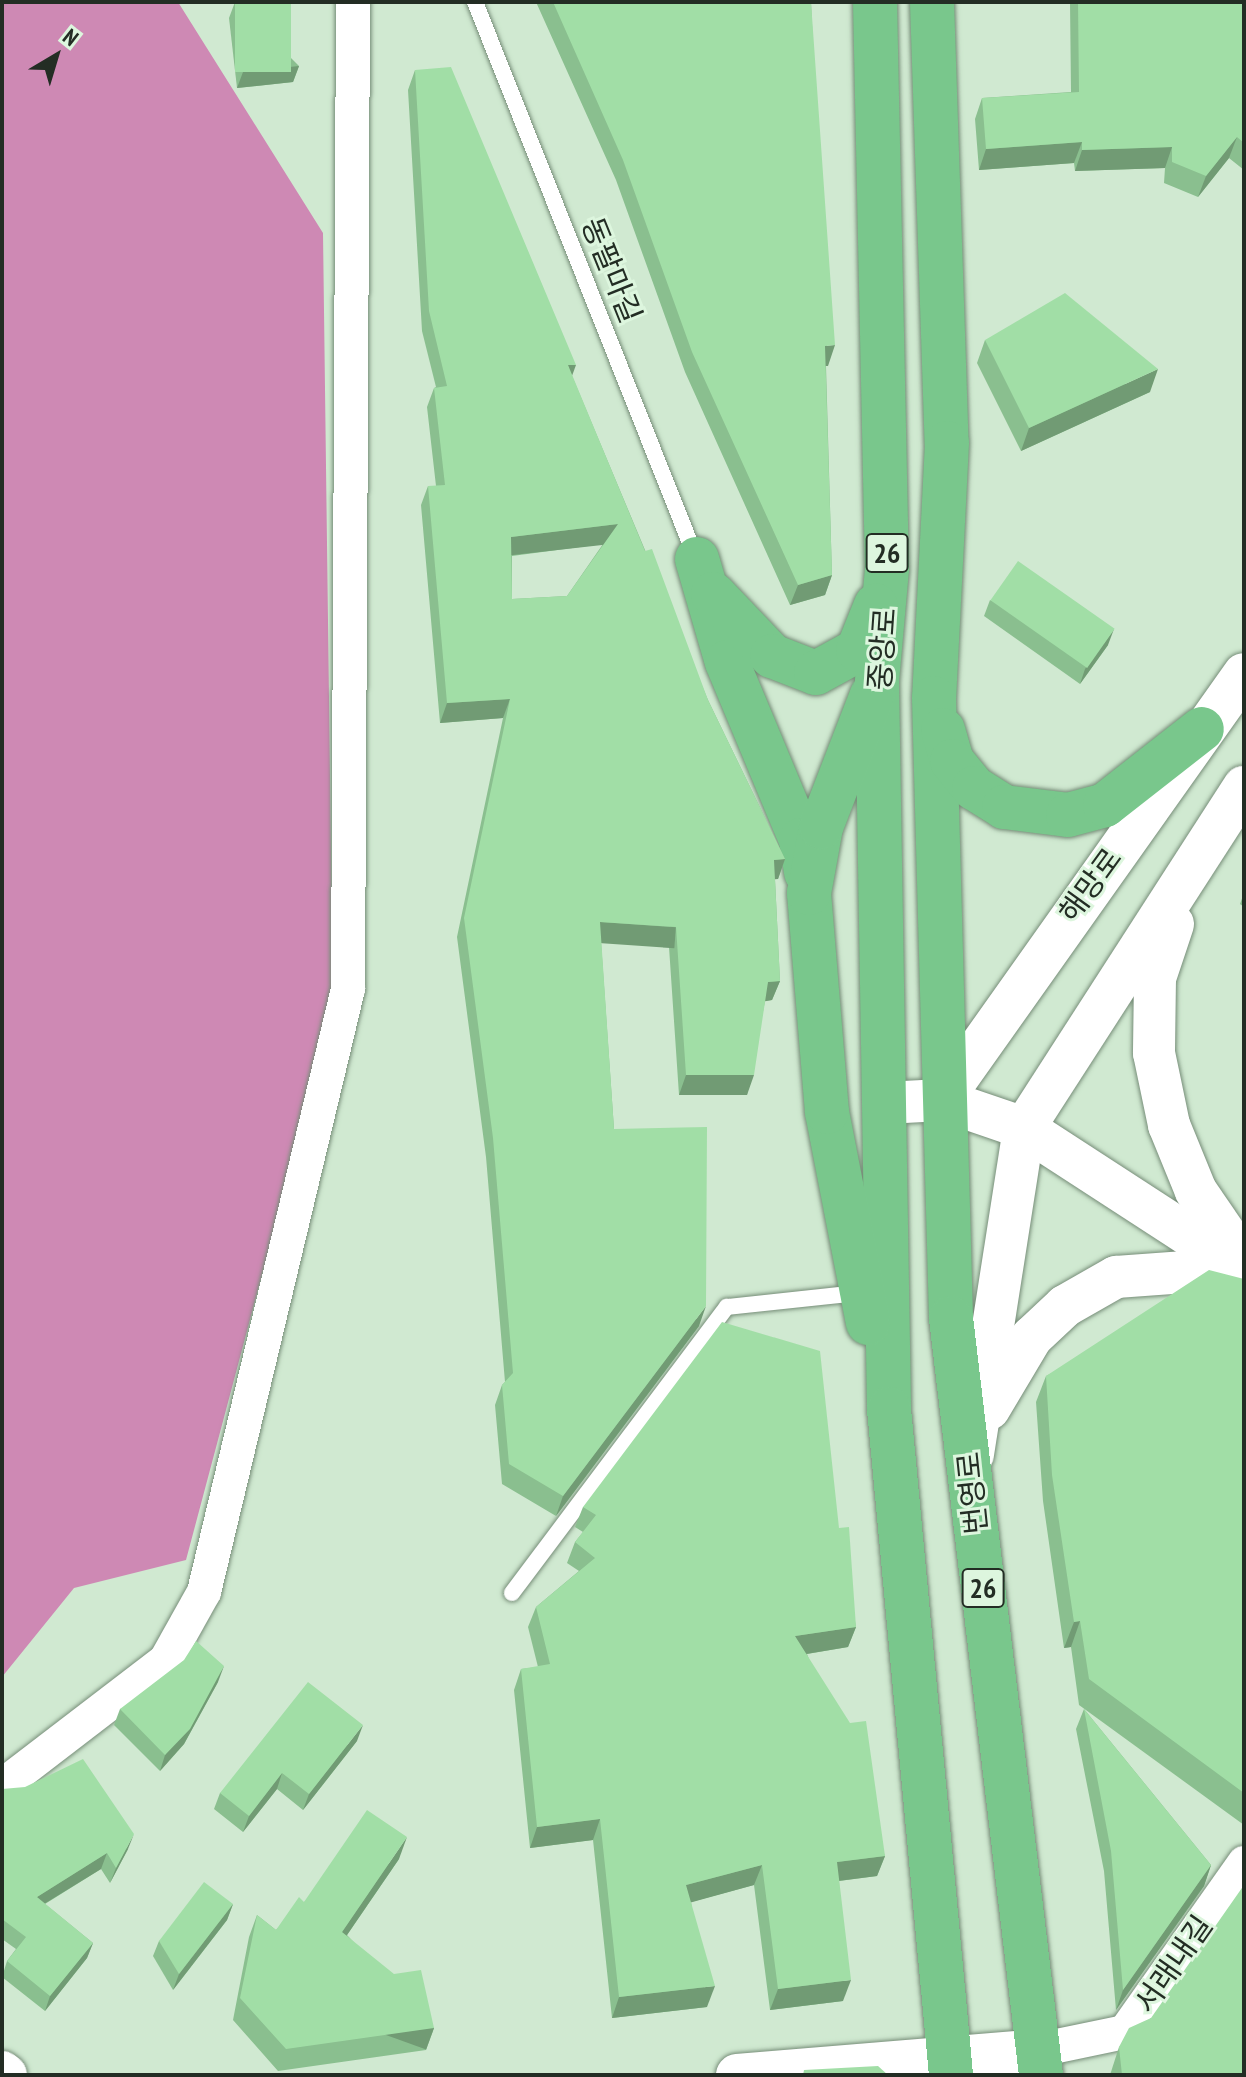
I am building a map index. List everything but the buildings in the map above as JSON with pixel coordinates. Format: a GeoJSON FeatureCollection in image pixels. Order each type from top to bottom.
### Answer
{"type":"FeatureCollection","features":[{"type":"Feature","properties":{"kind":"main road","name":"중앙로"},"geometry":{"type":"LineString","coordinates":[[876,2],[887,569],[877,682],[885,1103]]}},
{"type":"Feature","properties":{"kind":"main road","name":"중앙로"},"geometry":{"type":"LineString","coordinates":[[932,2],[947,443],[934,698],[942,1100]]}},
{"type":"Feature","properties":{"kind":"main road"},"geometry":{"type":"LineString","coordinates":[[697,559],[713,595],[750,637],[792,668],[816,673],[858,650],[887,569]]}},
{"type":"Feature","properties":{"kind":"main road"},"geometry":{"type":"LineString","coordinates":[[697,559],[727,662],[801,840],[809,893],[827,1112],[860,1293],[889,1409]]}},
{"type":"Feature","properties":{"kind":"main road"},"geometry":{"type":"LineString","coordinates":[[809,893],[821,827],[877,682]]}},
{"type":"Feature","properties":{"kind":"main road"},"geometry":{"type":"LineString","coordinates":[[934,698],[952,761],[974,788],[1033,815],[1105,805],[1202,729]]}},
{"type":"Feature","properties":{"kind":"main road","name":"번영로"},"geometry":{"type":"LineString","coordinates":[[942,1100],[951,1318],[1040,2063]]}},
{"type":"Feature","properties":{"kind":"main road","name":"26"},"geometry":{"type":"LineString","coordinates":[[885,1103],[889,1409],[950,2068]]}},
{"type":"Feature","properties":{"kind":"street"},"geometry":{"type":"LineString","coordinates":[[2,1786],[166,1660],[204,1592],[348,989],[353,2]]}},
{"type":"Feature","properties":{"kind":"street","name":"해망로"},"geometry":{"type":"LineString","coordinates":[[942,1100],[1202,729],[1244,674]]}},
{"type":"Feature","properties":{"kind":"street"},"geometry":{"type":"LineString","coordinates":[[970,1471],[980,1424],[1024,1128],[1244,787]]}},
{"type":"Feature","properties":{"kind":"street"},"geometry":{"type":"LineString","coordinates":[[1190,869],[1155,978],[1154,1053],[1169,1125],[1196,1191],[1244,1261]]}},
{"type":"Feature","properties":{"kind":"street"},"geometry":{"type":"LineString","coordinates":[[885,1103],[942,1100],[1024,1128],[1244,1271]]}},
{"type":"Feature","properties":{"kind":"street"},"geometry":{"type":"LineString","coordinates":[[980,1424],[1032,1337],[1065,1306],[1116,1277],[1199,1271],[1244,1282]]}},
{"type":"Feature","properties":{"kind":"street","name":"서래내길"},"geometry":{"type":"LineString","coordinates":[[1040,2063],[1125,2032],[1244,1863]]}},
{"type":"Feature","properties":{"kind":"street"},"geometry":{"type":"LineString","coordinates":[[751,2074],[1040,2063]]}},
{"type":"Feature","properties":{"kind":"lane","name":"동팔마길"},"geometry":{"type":"LineString","coordinates":[[475,2],[697,559]]}},
{"type":"Feature","properties":{"kind":"lane"},"geometry":{"type":"LineString","coordinates":[[512,1593],[727,1307],[860,1293]]}},
{"type":"Feature","properties":{"kind":"shaded area"},"geometry":{"type":"Polygon","coordinates":[[[2,2],[178,2],[323,233],[333,1008],[186,1560],[74,1588],[2,1677],[2,2]]]}}]}
